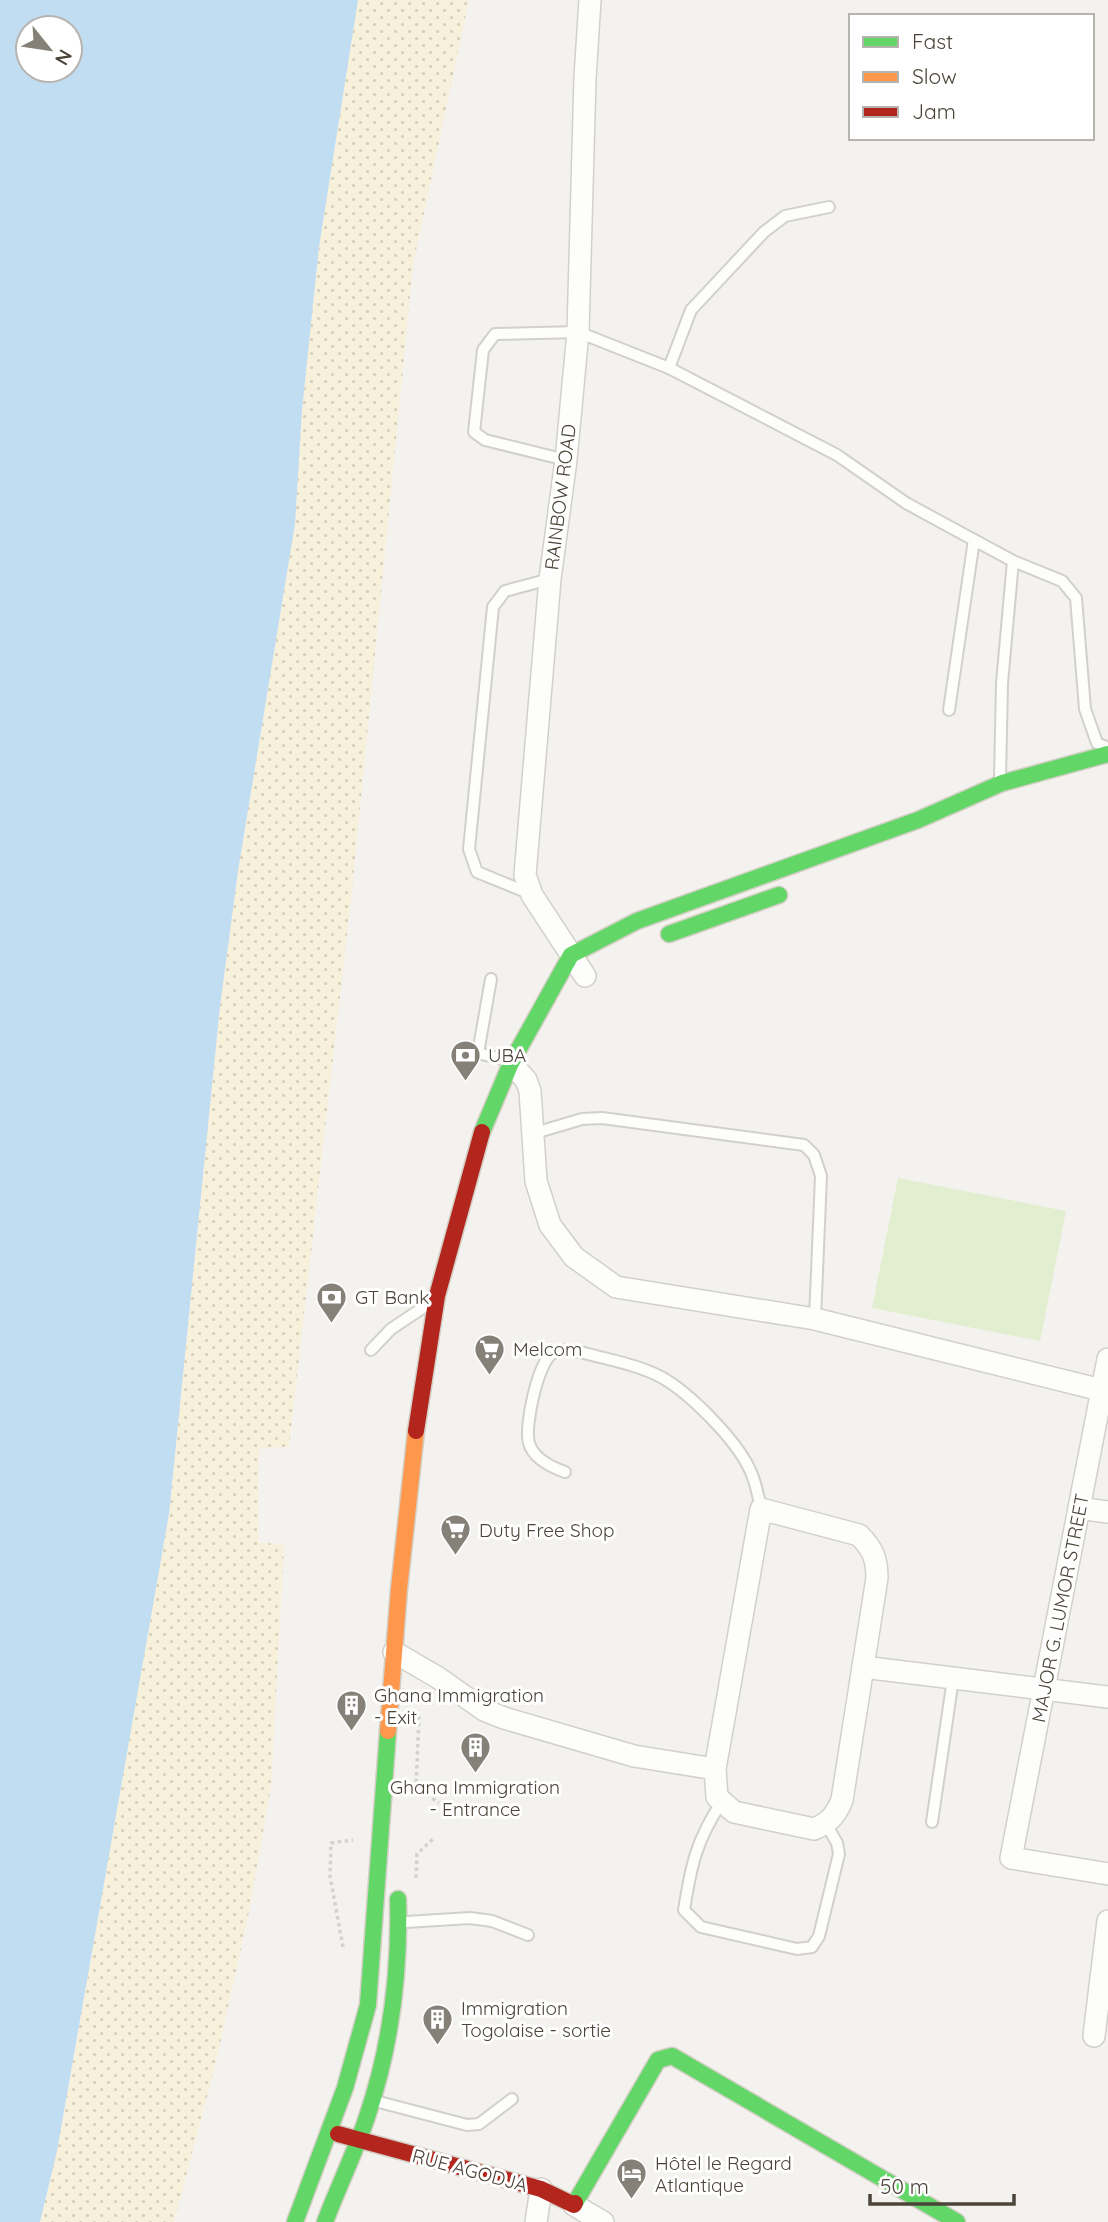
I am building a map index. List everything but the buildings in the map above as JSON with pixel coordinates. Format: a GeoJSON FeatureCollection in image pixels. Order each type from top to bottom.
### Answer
{"type":"FeatureCollection","features":[{"type":"Feature","properties":{"kind":"main road"},"geometry":{"type":"LineString","coordinates":[[295,2222],[331,2131],[360,2042],[368,2005],[375,1922],[390,1809],[417,1423],[438,1296],[476,1146],[510,1063],[571,955],[637,921],[918,820],[1002,783],[1108,754]]}},
{"type":"Feature","properties":{"kind":"main road"},"geometry":{"type":"LineString","coordinates":[[1059,785],[1099,766],[1108,754]]}},
{"type":"Feature","properties":{"kind":"main road"},"geometry":{"type":"LineString","coordinates":[[656,939],[793,891]]}},
{"type":"Feature","properties":{"kind":"main road"},"geometry":{"type":"LineString","coordinates":[[581,981],[604,964]]}},
{"type":"Feature","properties":{"kind":"main road"},"geometry":{"type":"LineString","coordinates":[[515,1104],[530,1074]]}},
{"type":"Feature","properties":{"kind":"main road"},"geometry":{"type":"LineString","coordinates":[[400,1656],[452,1298],[488,1175]]}},
{"type":"Feature","properties":{"kind":"main road"},"geometry":{"type":"LineString","coordinates":[[390,1809],[397,1846]]}},
{"type":"Feature","properties":{"kind":"main road"},"geometry":{"type":"LineString","coordinates":[[325,2222],[373,2100],[393,2005],[399,1922],[398,1882]]}},
{"type":"Feature","properties":{"kind":"main road"},"geometry":{"type":"LineString","coordinates":[[574,2205],[659,2060],[666,2056],[684,2063],[957,2222]]}},
{"type":"Feature","properties":{"kind":"main road","name":"RUE AGODJA"},"geometry":{"type":"LineString","coordinates":[[331,2131],[358,2141],[541,2189],[574,2205]]}},
{"type":"Feature","properties":{"kind":"street","name":"RAINBOW ROAD"},"geometry":{"type":"LineString","coordinates":[[581,981],[571,955],[532,895],[525,875],[550,579],[566,460],[578,332],[585,78],[590,0]]}},
{"type":"Feature","properties":{"kind":"street"},"geometry":{"type":"LineString","coordinates":[[510,1063],[530,1074],[536,1181],[550,1224],[574,1257],[616,1287],[814,1319],[1101,1390]]}},
{"type":"Feature","properties":{"kind":"street","name":"MAJOR G. LUMOR STREET"},"geometry":{"type":"LineString","coordinates":[[1108,1359],[1011,1857],[1108,1874]]}},
{"type":"Feature","properties":{"kind":"street"},"geometry":{"type":"LineString","coordinates":[[1079,1508],[1108,1512]]}},
{"type":"Feature","properties":{"kind":"street"},"geometry":{"type":"LineString","coordinates":[[761,1509],[859,1535],[870,1546],[877,1560],[877,1578],[842,1800],[837,1813],[826,1824],[814,1829],[734,1812],[721,1803],[715,1769],[761,1509]]}},
{"type":"Feature","properties":{"kind":"street"},"geometry":{"type":"LineString","coordinates":[[400,1656],[437,1677],[484,1710],[504,1718],[634,1756],[715,1769]]}},
{"type":"Feature","properties":{"kind":"street"},"geometry":{"type":"LineString","coordinates":[[863,1667],[1044,1692],[1108,1697]]}},
{"type":"Feature","properties":{"kind":"street"},"geometry":{"type":"LineString","coordinates":[[1094,2036],[1108,1921]]}},
{"type":"Feature","properties":{"kind":"street"},"geometry":{"type":"LineString","coordinates":[[536,2222],[541,2189]]}},
{"type":"Feature","properties":{"kind":"street","name":"RUE AGODJA"},"geometry":{"type":"LineString","coordinates":[[574,2205],[603,2222]]}},
{"type":"Feature","properties":{"kind":"lane"},"geometry":{"type":"LineString","coordinates":[[669,368],[691,310],[764,232],[786,216],[829,207]]}},
{"type":"Feature","properties":{"kind":"lane"},"geometry":{"type":"LineString","coordinates":[[566,460],[485,440],[474,432],[483,350],[495,334],[578,332],[669,368],[837,455],[906,503],[974,540],[1013,561],[1062,581],[1076,598],[1085,709],[1097,743],[1108,754]]}},
{"type":"Feature","properties":{"kind":"lane"},"geometry":{"type":"LineString","coordinates":[[949,710],[974,540]]}},
{"type":"Feature","properties":{"kind":"lane"},"geometry":{"type":"LineString","coordinates":[[1002,783],[1002,683],[1013,561]]}},
{"type":"Feature","properties":{"kind":"lane"},"geometry":{"type":"LineString","coordinates":[[532,895],[477,872],[469,849],[493,607],[505,590],[550,579]]}},
{"type":"Feature","properties":{"kind":"lane"},"geometry":{"type":"LineString","coordinates":[[491,979],[478,1053],[510,1063]]}},
{"type":"Feature","properties":{"kind":"lane"},"geometry":{"type":"LineString","coordinates":[[535,1133],[582,1119],[601,1118],[804,1145],[814,1155],[821,1176],[814,1319]]}},
{"type":"Feature","properties":{"kind":"lane"},"geometry":{"type":"LineString","coordinates":[[371,1349],[391,1329],[438,1296]]}},
{"type":"Feature","properties":{"kind":"lane"},"geometry":{"type":"LineString","coordinates":[[565,1472],[538,1458],[528,1444],[528,1426],[544,1362],[554,1352],[570,1350],[625,1363],[660,1377],[680,1391],[742,1457],[753,1479],[761,1509]]}},
{"type":"Feature","properties":{"kind":"lane"},"geometry":{"type":"LineString","coordinates":[[932,1822],[953,1679]]}},
{"type":"Feature","properties":{"kind":"lane"},"geometry":{"type":"LineString","coordinates":[[721,1803],[702,1831],[692,1857],[684,1910],[701,1927],[797,1949],[812,1947],[819,1936],[839,1854],[837,1843],[826,1824]]}},
{"type":"Feature","properties":{"kind":"lane"},"geometry":{"type":"LineString","coordinates":[[375,1922],[470,1918],[492,1921],[528,1935]]}},
{"type":"Feature","properties":{"kind":"lane"},"geometry":{"type":"LineString","coordinates":[[373,2100],[400,2110],[467,2125],[479,2124],[512,2099]]}},
{"type":"Feature","properties":{"kind":"path"},"geometry":{"type":"LineString","coordinates":[[419,1713],[416,1787],[439,1803]]}},
{"type":"Feature","properties":{"kind":"path"},"geometry":{"type":"LineString","coordinates":[[344,1949],[330,1877],[331,1843],[353,1842],[354,1835]]}},
{"type":"Feature","properties":{"kind":"green space"},"geometry":{"type":"Polygon","coordinates":[[[898,1178],[1066,1211],[1040,1341],[872,1308],[898,1178]]]}},
{"type":"Feature","properties":{"kind":"sand"},"geometry":{"type":"Polygon","coordinates":[[[358,0],[469,0],[413,265],[352,890],[289,1447],[259,1448],[258,1542],[284,1545],[271,1787],[248,1917],[214,2070],[174,2222],[40,2222],[57,2151],[169,1514],[220,1006],[238,871],[295,524],[302,410],[319,247],[358,0]]]}},
{"type":"Feature","properties":{"kind":"water"},"geometry":{"type":"Polygon","coordinates":[[[0,0],[358,0],[319,247],[302,410],[295,524],[238,871],[220,1006],[169,1514],[57,2151],[40,2222],[0,2222],[0,0]]]}},
{"type":"Feature","properties":{"kind":"traffic: fast"},"geometry":{"type":"LineString","coordinates":[[482,1132],[511,1063],[571,955],[637,921],[918,820],[1002,783],[1108,754]]}},
{"type":"Feature","properties":{"kind":"traffic: fast"},"geometry":{"type":"LineString","coordinates":[[669,934],[779,895]]}},
{"type":"Feature","properties":{"kind":"traffic: fast"},"geometry":{"type":"LineString","coordinates":[[295,2222],[345,2088],[368,2005],[388,1731]]}},
{"type":"Feature","properties":{"kind":"traffic: fast"},"geometry":{"type":"LineString","coordinates":[[325,2222],[362,2130],[382,2063],[395,1982],[398,1899]]}},
{"type":"Feature","properties":{"kind":"traffic: fast"},"geometry":{"type":"LineString","coordinates":[[575,2203],[658,2060],[672,2056],[957,2222]]}},
{"type":"Feature","properties":{"kind":"traffic: slow"},"geometry":{"type":"LineString","coordinates":[[388,1731],[399,1589],[416,1431]]}},
{"type":"Feature","properties":{"kind":"traffic: jam"},"geometry":{"type":"LineString","coordinates":[[416,1431],[437,1296],[482,1132]]}},
{"type":"Feature","properties":{"kind":"traffic: jam"},"geometry":{"type":"LineString","coordinates":[[338,2134],[541,2189],[574,2205],[575,2203]]}},
{"type":"Feature","properties":{"kind":"place","name":"UBA"},"geometry":{"type":"Point","coordinates":[465,1082]}},
{"type":"Feature","properties":{"kind":"place","name":"GT Bank"},"geometry":{"type":"Point","coordinates":[332,1324]}},
{"type":"Feature","properties":{"kind":"place","name":"Melcom"},"geometry":{"type":"Point","coordinates":[490,1376]}},
{"type":"Feature","properties":{"kind":"place","name":"Duty Free Shop"},"geometry":{"type":"Point","coordinates":[456,1557]}},
{"type":"Feature","properties":{"kind":"place","name":"Ghana Immigration - Exit"},"geometry":{"type":"Point","coordinates":[351,1733]}},
{"type":"Feature","properties":{"kind":"place","name":"Ghana Immigration - Entrance"},"geometry":{"type":"Point","coordinates":[475,1775]}},
{"type":"Feature","properties":{"kind":"place","name":"Immigration Togolaise - sortie"},"geometry":{"type":"Point","coordinates":[438,2046]}},
{"type":"Feature","properties":{"kind":"place","name":"Hôtel le Regard Atlantique"},"geometry":{"type":"Point","coordinates":[632,2201]}}]}
